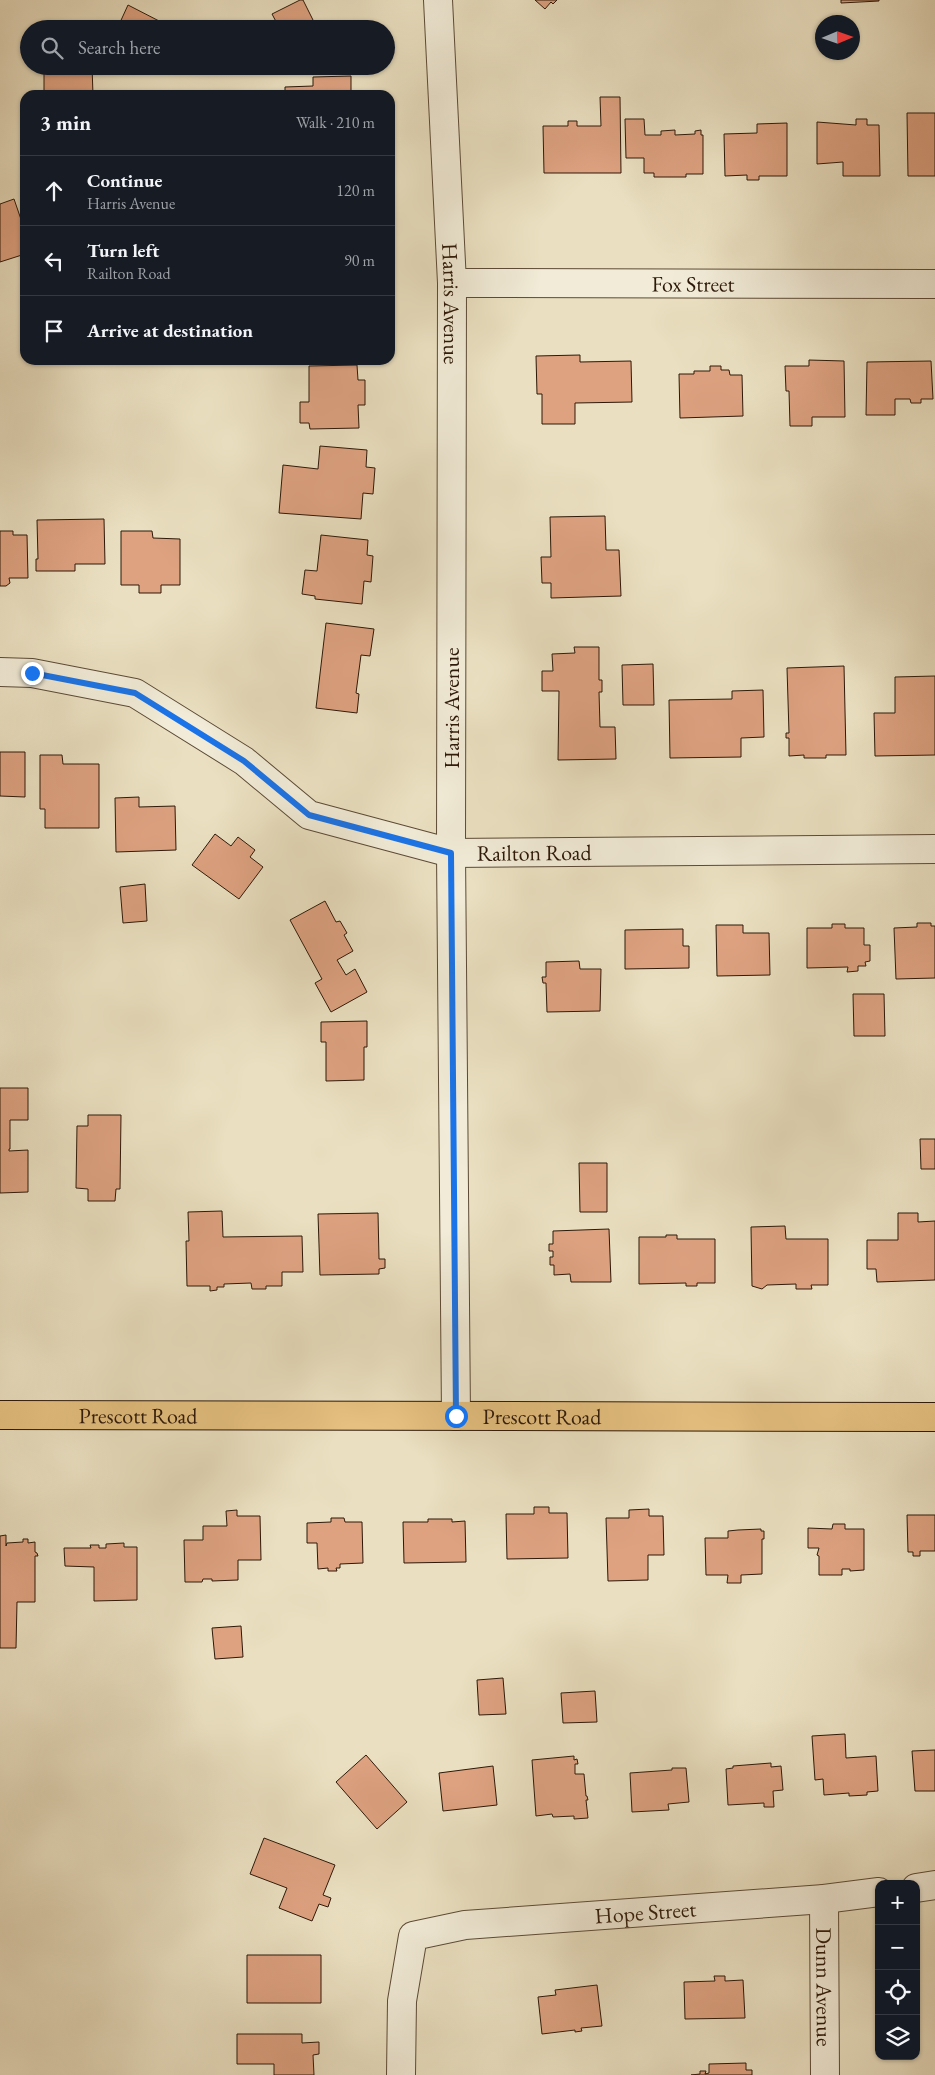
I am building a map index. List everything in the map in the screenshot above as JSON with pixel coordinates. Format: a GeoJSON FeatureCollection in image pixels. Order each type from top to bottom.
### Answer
{"type":"FeatureCollection","features":[{"type":"Feature","properties":{"kind":"main road","name":"Prescott Road"},"geometry":{"type":"LineString","coordinates":[[0,1415],[935,1417]]}},
{"type":"Feature","properties":{"kind":"street","name":"Harris Avenue"},"geometry":{"type":"LineString","coordinates":[[438,0],[452,283],[451,853],[456,1416]]}},
{"type":"Feature","properties":{"kind":"street","name":"Fox Street"},"geometry":{"type":"LineString","coordinates":[[452,283],[935,284]]}},
{"type":"Feature","properties":{"kind":"street","name":"Railton Road"},"geometry":{"type":"LineString","coordinates":[[0,672],[32,673],[135,693],[244,761],[309,815],[451,853],[935,848]]}},
{"type":"Feature","properties":{"kind":"street"},"geometry":{"type":"LineString","coordinates":[[920,1888],[935,1886]]}},
{"type":"Feature","properties":{"kind":"street","name":"Hope Street"},"geometry":{"type":"LineString","coordinates":[[401,2075],[402,2001],[413,1936],[465,1925],[824,1899],[875,1893]]}},
{"type":"Feature","properties":{"kind":"street","name":"Dunn Avenue"},"geometry":{"type":"LineString","coordinates":[[824,1899],[826,2075]]}},
{"type":"Feature","properties":{"kind":"building"},"geometry":{"type":"Polygon","coordinates":[[[303,0],[313,20],[275,20],[272,14],[303,0]]]}},
{"type":"Feature","properties":{"kind":"building"},"geometry":{"type":"Polygon","coordinates":[[[535,0],[557,0],[553,4],[551,2],[545,9],[535,0]]]}},
{"type":"Feature","properties":{"kind":"building"},"geometry":{"type":"Polygon","coordinates":[[[841,0],[879,0],[879,1],[841,3],[841,0]]]}},
{"type":"Feature","properties":{"kind":"building"},"geometry":{"type":"Polygon","coordinates":[[[128,5],[157,20],[121,20],[128,5]]]}},
{"type":"Feature","properties":{"kind":"building"},"geometry":{"type":"Polygon","coordinates":[[[44,75],[92,75],[93,90],[44,90],[44,75]]]}},
{"type":"Feature","properties":{"kind":"building"},"geometry":{"type":"Polygon","coordinates":[[[351,76],[351,90],[285,90],[285,87],[313,86],[313,77],[351,76]]]}},
{"type":"Feature","properties":{"kind":"building"},"geometry":{"type":"Polygon","coordinates":[[[600,97],[620,97],[621,173],[544,173],[543,126],[568,126],[568,121],[577,121],[577,126],[601,126],[600,97]]]}},
{"type":"Feature","properties":{"kind":"building"},"geometry":{"type":"Polygon","coordinates":[[[907,113],[935,113],[935,176],[908,176],[907,113]]]}},
{"type":"Feature","properties":{"kind":"building"},"geometry":{"type":"Polygon","coordinates":[[[625,119],[644,119],[645,135],[661,135],[661,131],[675,130],[675,135],[695,134],[695,131],[701,130],[701,135],[703,135],[703,174],[686,174],[686,177],[654,177],[654,173],[644,173],[644,158],[626,158],[625,119]]]}},
{"type":"Feature","properties":{"kind":"building"},"geometry":{"type":"Polygon","coordinates":[[[856,119],[867,119],[867,125],[879,125],[880,176],[843,176],[843,162],[817,164],[817,122],[856,125],[856,119]]]}},
{"type":"Feature","properties":{"kind":"building"},"geometry":{"type":"Polygon","coordinates":[[[787,123],[787,176],[759,176],[759,180],[747,180],[747,175],[725,176],[724,134],[757,133],[757,124],[787,123]]]}},
{"type":"Feature","properties":{"kind":"building"},"geometry":{"type":"Polygon","coordinates":[[[14,199],[20,216],[20,256],[0,262],[0,204],[14,199]]]}},
{"type":"Feature","properties":{"kind":"building"},"geometry":{"type":"Polygon","coordinates":[[[580,355],[580,362],[631,361],[632,402],[575,403],[575,424],[542,424],[542,394],[537,394],[536,356],[580,355]]]}},
{"type":"Feature","properties":{"kind":"building"},"geometry":{"type":"Polygon","coordinates":[[[809,360],[844,361],[845,417],[812,417],[812,426],[790,426],[789,391],[786,391],[785,366],[809,366],[809,360]]]}},
{"type":"Feature","properties":{"kind":"building"},"geometry":{"type":"Polygon","coordinates":[[[931,361],[933,399],[921,399],[921,403],[911,403],[910,399],[895,399],[895,415],[866,415],[867,362],[931,361]]]}},
{"type":"Feature","properties":{"kind":"building"},"geometry":{"type":"Polygon","coordinates":[[[357,365],[358,380],[365,380],[365,405],[358,405],[359,428],[310,429],[309,423],[300,423],[300,402],[309,402],[309,366],[357,365]]]}},
{"type":"Feature","properties":{"kind":"building"},"geometry":{"type":"Polygon","coordinates":[[[710,366],[721,366],[721,370],[729,370],[730,375],[742,375],[743,416],[680,418],[679,374],[694,374],[694,371],[710,371],[710,366]]]}},
{"type":"Feature","properties":{"kind":"building"},"geometry":{"type":"Polygon","coordinates":[[[320,446],[367,450],[366,467],[375,468],[373,494],[363,493],[361,519],[279,513],[283,465],[318,469],[320,446]]]}},
{"type":"Feature","properties":{"kind":"building"},"geometry":{"type":"Polygon","coordinates":[[[605,516],[606,550],[619,550],[621,596],[551,598],[551,583],[542,583],[541,557],[551,557],[550,517],[605,516]]]}},
{"type":"Feature","properties":{"kind":"building"},"geometry":{"type":"Polygon","coordinates":[[[104,519],[105,564],[75,564],[75,571],[36,571],[36,559],[38,559],[37,520],[104,519]]]}},
{"type":"Feature","properties":{"kind":"building"},"geometry":{"type":"Polygon","coordinates":[[[0,531],[13,531],[13,535],[27,535],[28,578],[9,578],[10,583],[6,586],[0,586],[0,531]]]}},
{"type":"Feature","properties":{"kind":"building"},"geometry":{"type":"Polygon","coordinates":[[[121,531],[152,531],[153,538],[180,539],[180,585],[161,585],[161,593],[139,593],[139,585],[121,585],[121,531]]]}},
{"type":"Feature","properties":{"kind":"building"},"geometry":{"type":"Polygon","coordinates":[[[321,535],[368,540],[367,555],[373,556],[371,582],[364,581],[362,604],[315,599],[315,596],[302,594],[305,570],[317,571],[321,535]]]}},
{"type":"Feature","properties":{"kind":"building"},"geometry":{"type":"Polygon","coordinates":[[[326,623],[374,629],[370,656],[361,655],[356,693],[359,694],[357,713],[316,708],[326,623]]]}},
{"type":"Feature","properties":{"kind":"building"},"geometry":{"type":"Polygon","coordinates":[[[574,647],[599,647],[599,680],[602,680],[602,692],[599,692],[600,727],[615,727],[616,759],[558,760],[559,691],[542,691],[542,671],[553,671],[552,654],[575,653],[574,647]]]}},
{"type":"Feature","properties":{"kind":"building"},"geometry":{"type":"Polygon","coordinates":[[[653,664],[654,705],[623,705],[622,665],[653,664]]]}},
{"type":"Feature","properties":{"kind":"building"},"geometry":{"type":"Polygon","coordinates":[[[844,666],[846,755],[826,755],[826,758],[804,758],[804,755],[789,756],[789,738],[786,738],[786,733],[789,733],[787,668],[844,666]]]}},
{"type":"Feature","properties":{"kind":"building"},"geometry":{"type":"Polygon","coordinates":[[[935,676],[935,755],[875,756],[874,713],[895,713],[895,677],[935,676]]]}},
{"type":"Feature","properties":{"kind":"building"},"geometry":{"type":"Polygon","coordinates":[[[763,690],[764,737],[741,738],[741,757],[670,758],[669,700],[732,699],[732,691],[763,690]]]}},
{"type":"Feature","properties":{"kind":"building"},"geometry":{"type":"Polygon","coordinates":[[[0,752],[25,752],[25,797],[0,796],[0,752]]]}},
{"type":"Feature","properties":{"kind":"building"},"geometry":{"type":"Polygon","coordinates":[[[40,755],[62,755],[63,764],[99,764],[99,828],[45,828],[45,809],[40,809],[40,755]]]}},
{"type":"Feature","properties":{"kind":"building"},"geometry":{"type":"Polygon","coordinates":[[[139,797],[139,807],[175,806],[176,850],[116,852],[115,798],[139,797]]]}},
{"type":"Feature","properties":{"kind":"building"},"geometry":{"type":"Polygon","coordinates":[[[215,834],[231,846],[238,837],[255,850],[250,857],[263,867],[239,899],[192,865],[215,834]]]}},
{"type":"Feature","properties":{"kind":"building"},"geometry":{"type":"Polygon","coordinates":[[[145,884],[147,921],[123,923],[120,887],[145,884]]]}},
{"type":"Feature","properties":{"kind":"building"},"geometry":{"type":"Polygon","coordinates":[[[325,901],[336,922],[340,921],[347,933],[344,935],[353,951],[337,960],[346,975],[355,969],[367,992],[331,1012],[315,983],[322,979],[290,920],[325,901]]]}},
{"type":"Feature","properties":{"kind":"building"},"geometry":{"type":"Polygon","coordinates":[[[917,923],[931,923],[931,926],[935,926],[935,978],[896,979],[894,928],[917,927],[917,923]]]}},
{"type":"Feature","properties":{"kind":"building"},"geometry":{"type":"Polygon","coordinates":[[[832,924],[845,924],[845,928],[864,928],[864,945],[870,945],[870,961],[865,962],[866,966],[858,966],[858,971],[847,972],[848,967],[807,968],[807,928],[832,928],[832,924]]]}},
{"type":"Feature","properties":{"kind":"building"},"geometry":{"type":"Polygon","coordinates":[[[716,925],[743,925],[743,933],[769,933],[770,975],[717,976],[716,925]]]}},
{"type":"Feature","properties":{"kind":"building"},"geometry":{"type":"Polygon","coordinates":[[[683,929],[683,946],[689,946],[689,968],[625,969],[625,930],[683,929]]]}},
{"type":"Feature","properties":{"kind":"building"},"geometry":{"type":"Polygon","coordinates":[[[579,961],[580,969],[601,969],[600,1011],[547,1012],[546,983],[543,983],[542,977],[546,977],[546,962],[579,961]]]}},
{"type":"Feature","properties":{"kind":"building"},"geometry":{"type":"Polygon","coordinates":[[[853,994],[884,994],[885,1036],[854,1036],[853,994]]]}},
{"type":"Feature","properties":{"kind":"building"},"geometry":{"type":"Polygon","coordinates":[[[367,1021],[367,1047],[364,1047],[364,1080],[326,1081],[326,1042],[321,1042],[321,1022],[367,1021]]]}},
{"type":"Feature","properties":{"kind":"building"},"geometry":{"type":"Polygon","coordinates":[[[0,1088],[28,1088],[28,1120],[10,1120],[9,1151],[28,1150],[28,1192],[0,1193],[0,1088]]]}},
{"type":"Feature","properties":{"kind":"building"},"geometry":{"type":"Polygon","coordinates":[[[88,1115],[121,1115],[120,1189],[116,1189],[115,1201],[88,1201],[88,1189],[76,1188],[77,1126],[88,1126],[88,1115]]]}},
{"type":"Feature","properties":{"kind":"building"},"geometry":{"type":"Polygon","coordinates":[[[920,1139],[935,1139],[935,1169],[921,1169],[920,1139]]]}},
{"type":"Feature","properties":{"kind":"building"},"geometry":{"type":"Polygon","coordinates":[[[579,1163],[607,1163],[607,1212],[580,1212],[579,1163]]]}},
{"type":"Feature","properties":{"kind":"building"},"geometry":{"type":"Polygon","coordinates":[[[222,1211],[223,1237],[302,1236],[303,1272],[282,1272],[282,1286],[266,1286],[266,1289],[252,1289],[251,1283],[224,1284],[224,1287],[217,1287],[217,1290],[210,1291],[210,1286],[187,1286],[186,1241],[189,1241],[188,1212],[222,1211]]]}},
{"type":"Feature","properties":{"kind":"building"},"geometry":{"type":"Polygon","coordinates":[[[378,1213],[379,1259],[385,1259],[385,1268],[379,1269],[379,1274],[320,1275],[318,1214],[378,1213]]]}},
{"type":"Feature","properties":{"kind":"building"},"geometry":{"type":"Polygon","coordinates":[[[898,1213],[918,1213],[918,1222],[935,1221],[935,1280],[877,1282],[876,1269],[867,1269],[867,1240],[898,1240],[898,1213]]]}},
{"type":"Feature","properties":{"kind":"building"},"geometry":{"type":"Polygon","coordinates":[[[785,1226],[786,1239],[828,1239],[828,1285],[811,1285],[812,1289],[796,1289],[796,1284],[767,1285],[762,1289],[752,1286],[751,1227],[785,1226]]]}},
{"type":"Feature","properties":{"kind":"building"},"geometry":{"type":"Polygon","coordinates":[[[609,1229],[611,1282],[571,1282],[570,1274],[554,1275],[554,1265],[550,1265],[550,1257],[553,1257],[553,1251],[549,1251],[549,1244],[553,1244],[553,1231],[609,1229]]]}},
{"type":"Feature","properties":{"kind":"building"},"geometry":{"type":"Polygon","coordinates":[[[666,1235],[677,1235],[677,1239],[715,1239],[715,1283],[697,1283],[697,1286],[686,1286],[686,1283],[639,1284],[639,1237],[666,1237],[666,1235]]]}},
{"type":"Feature","properties":{"kind":"building"},"geometry":{"type":"Polygon","coordinates":[[[534,1507],[549,1507],[549,1513],[567,1513],[568,1558],[507,1559],[506,1514],[534,1514],[534,1507]]]}},
{"type":"Feature","properties":{"kind":"building"},"geometry":{"type":"Polygon","coordinates":[[[649,1509],[649,1516],[663,1516],[664,1555],[648,1555],[648,1580],[608,1581],[606,1518],[629,1518],[629,1510],[649,1509]]]}},
{"type":"Feature","properties":{"kind":"building"},"geometry":{"type":"Polygon","coordinates":[[[237,1510],[237,1516],[260,1516],[261,1560],[238,1560],[238,1580],[212,1581],[212,1579],[203,1579],[202,1582],[185,1582],[184,1540],[203,1540],[203,1526],[227,1526],[226,1511],[237,1510]]]}},
{"type":"Feature","properties":{"kind":"building"},"geometry":{"type":"Polygon","coordinates":[[[907,1515],[935,1515],[935,1551],[920,1551],[920,1556],[913,1556],[913,1552],[908,1552],[907,1515]]]}},
{"type":"Feature","properties":{"kind":"building"},"geometry":{"type":"Polygon","coordinates":[[[331,1518],[344,1518],[345,1522],[362,1522],[363,1563],[340,1564],[340,1568],[336,1568],[337,1571],[328,1571],[328,1568],[318,1569],[317,1543],[307,1543],[307,1523],[331,1522],[331,1518]]]}},
{"type":"Feature","properties":{"kind":"building"},"geometry":{"type":"Polygon","coordinates":[[[428,1519],[452,1519],[452,1522],[465,1521],[466,1562],[404,1563],[403,1522],[428,1522],[428,1519]]]}},
{"type":"Feature","properties":{"kind":"building"},"geometry":{"type":"Polygon","coordinates":[[[833,1524],[845,1524],[845,1529],[864,1529],[864,1570],[850,1571],[850,1569],[842,1569],[842,1575],[819,1575],[819,1556],[817,1555],[819,1548],[808,1548],[808,1528],[832,1529],[833,1524]]]}},
{"type":"Feature","properties":{"kind":"building"},"geometry":{"type":"Polygon","coordinates":[[[761,1529],[761,1531],[764,1531],[764,1539],[762,1539],[762,1574],[741,1575],[741,1583],[727,1583],[728,1575],[706,1575],[705,1538],[728,1538],[728,1531],[761,1529]]]}},
{"type":"Feature","properties":{"kind":"building"},"geometry":{"type":"Polygon","coordinates":[[[6,1535],[6,1546],[7,1543],[23,1542],[23,1539],[28,1539],[28,1543],[35,1542],[35,1552],[38,1556],[35,1556],[35,1602],[17,1602],[16,1648],[0,1648],[0,1536],[6,1535]]]}},
{"type":"Feature","properties":{"kind":"building"},"geometry":{"type":"Polygon","coordinates":[[[124,1543],[124,1547],[137,1547],[137,1600],[94,1601],[94,1567],[65,1566],[64,1548],[91,1548],[90,1545],[99,1545],[99,1548],[106,1548],[106,1544],[124,1543]]]}},
{"type":"Feature","properties":{"kind":"building"},"geometry":{"type":"Polygon","coordinates":[[[241,1626],[243,1657],[215,1659],[212,1628],[241,1626]]]}},
{"type":"Feature","properties":{"kind":"building"},"geometry":{"type":"Polygon","coordinates":[[[503,1678],[506,1714],[479,1715],[477,1680],[503,1678]]]}},
{"type":"Feature","properties":{"kind":"building"},"geometry":{"type":"Polygon","coordinates":[[[595,1691],[597,1722],[563,1723],[561,1693],[595,1691]]]}},
{"type":"Feature","properties":{"kind":"building"},"geometry":{"type":"Polygon","coordinates":[[[845,1734],[846,1758],[876,1756],[878,1791],[867,1792],[867,1795],[849,1796],[849,1793],[824,1795],[823,1779],[815,1780],[812,1736],[845,1734]]]}},
{"type":"Feature","properties":{"kind":"building"},"geometry":{"type":"Polygon","coordinates":[[[935,1750],[935,1791],[915,1791],[912,1751],[935,1750]]]}},
{"type":"Feature","properties":{"kind":"building"},"geometry":{"type":"Polygon","coordinates":[[[366,1755],[407,1802],[377,1829],[336,1782],[366,1755]]]}},
{"type":"Feature","properties":{"kind":"building"},"geometry":{"type":"Polygon","coordinates":[[[574,1756],[574,1760],[577,1759],[578,1764],[575,1764],[575,1774],[584,1774],[588,1800],[586,1800],[588,1818],[574,1819],[574,1816],[553,1817],[552,1814],[536,1816],[532,1760],[574,1756]]]}},
{"type":"Feature","properties":{"kind":"building"},"geometry":{"type":"Polygon","coordinates":[[[771,1763],[771,1767],[781,1766],[783,1790],[773,1791],[774,1807],[764,1807],[764,1803],[728,1805],[726,1769],[733,1768],[733,1766],[771,1763]]]}},
{"type":"Feature","properties":{"kind":"building"},"geometry":{"type":"Polygon","coordinates":[[[493,1766],[497,1805],[443,1811],[439,1773],[493,1766]]]}},
{"type":"Feature","properties":{"kind":"building"},"geometry":{"type":"Polygon","coordinates":[[[672,1768],[686,1768],[689,1802],[668,1804],[669,1810],[632,1812],[630,1773],[672,1770],[672,1768]]]}},
{"type":"Feature","properties":{"kind":"building"},"geometry":{"type":"Polygon","coordinates":[[[264,1838],[335,1865],[323,1895],[331,1898],[328,1907],[319,1904],[312,1921],[279,1908],[287,1888],[250,1874],[264,1838]]]}},
{"type":"Feature","properties":{"kind":"building"},"geometry":{"type":"Polygon","coordinates":[[[247,1955],[321,1955],[321,2003],[247,2003],[247,1955]]]}},
{"type":"Feature","properties":{"kind":"building"},"geometry":{"type":"Polygon","coordinates":[[[714,1976],[725,1976],[725,1981],[743,1980],[745,2018],[685,2019],[684,1982],[715,1981],[714,1976]]]}},
{"type":"Feature","properties":{"kind":"building"},"geometry":{"type":"Polygon","coordinates":[[[597,1985],[602,2026],[581,2028],[582,2031],[575,2032],[575,2030],[542,2034],[538,1997],[556,1995],[555,1990],[597,1985]]]}},
{"type":"Feature","properties":{"kind":"building"},"geometry":{"type":"Polygon","coordinates":[[[237,2034],[302,2034],[302,2043],[319,2042],[319,2054],[313,2055],[314,2075],[274,2075],[274,2064],[237,2064],[237,2034]]]}},
{"type":"Feature","properties":{"kind":"building"},"geometry":{"type":"Polygon","coordinates":[[[746,2063],[746,2070],[752,2070],[752,2075],[691,2075],[700,2074],[700,2071],[706,2071],[705,2074],[709,2073],[709,2064],[746,2063]]]}},
{"type":"Feature","properties":{"kind":"route"},"geometry":{"type":"LineString","coordinates":[[32,673],[135,693],[244,761],[309,815],[451,853],[456,1416]]}}]}
